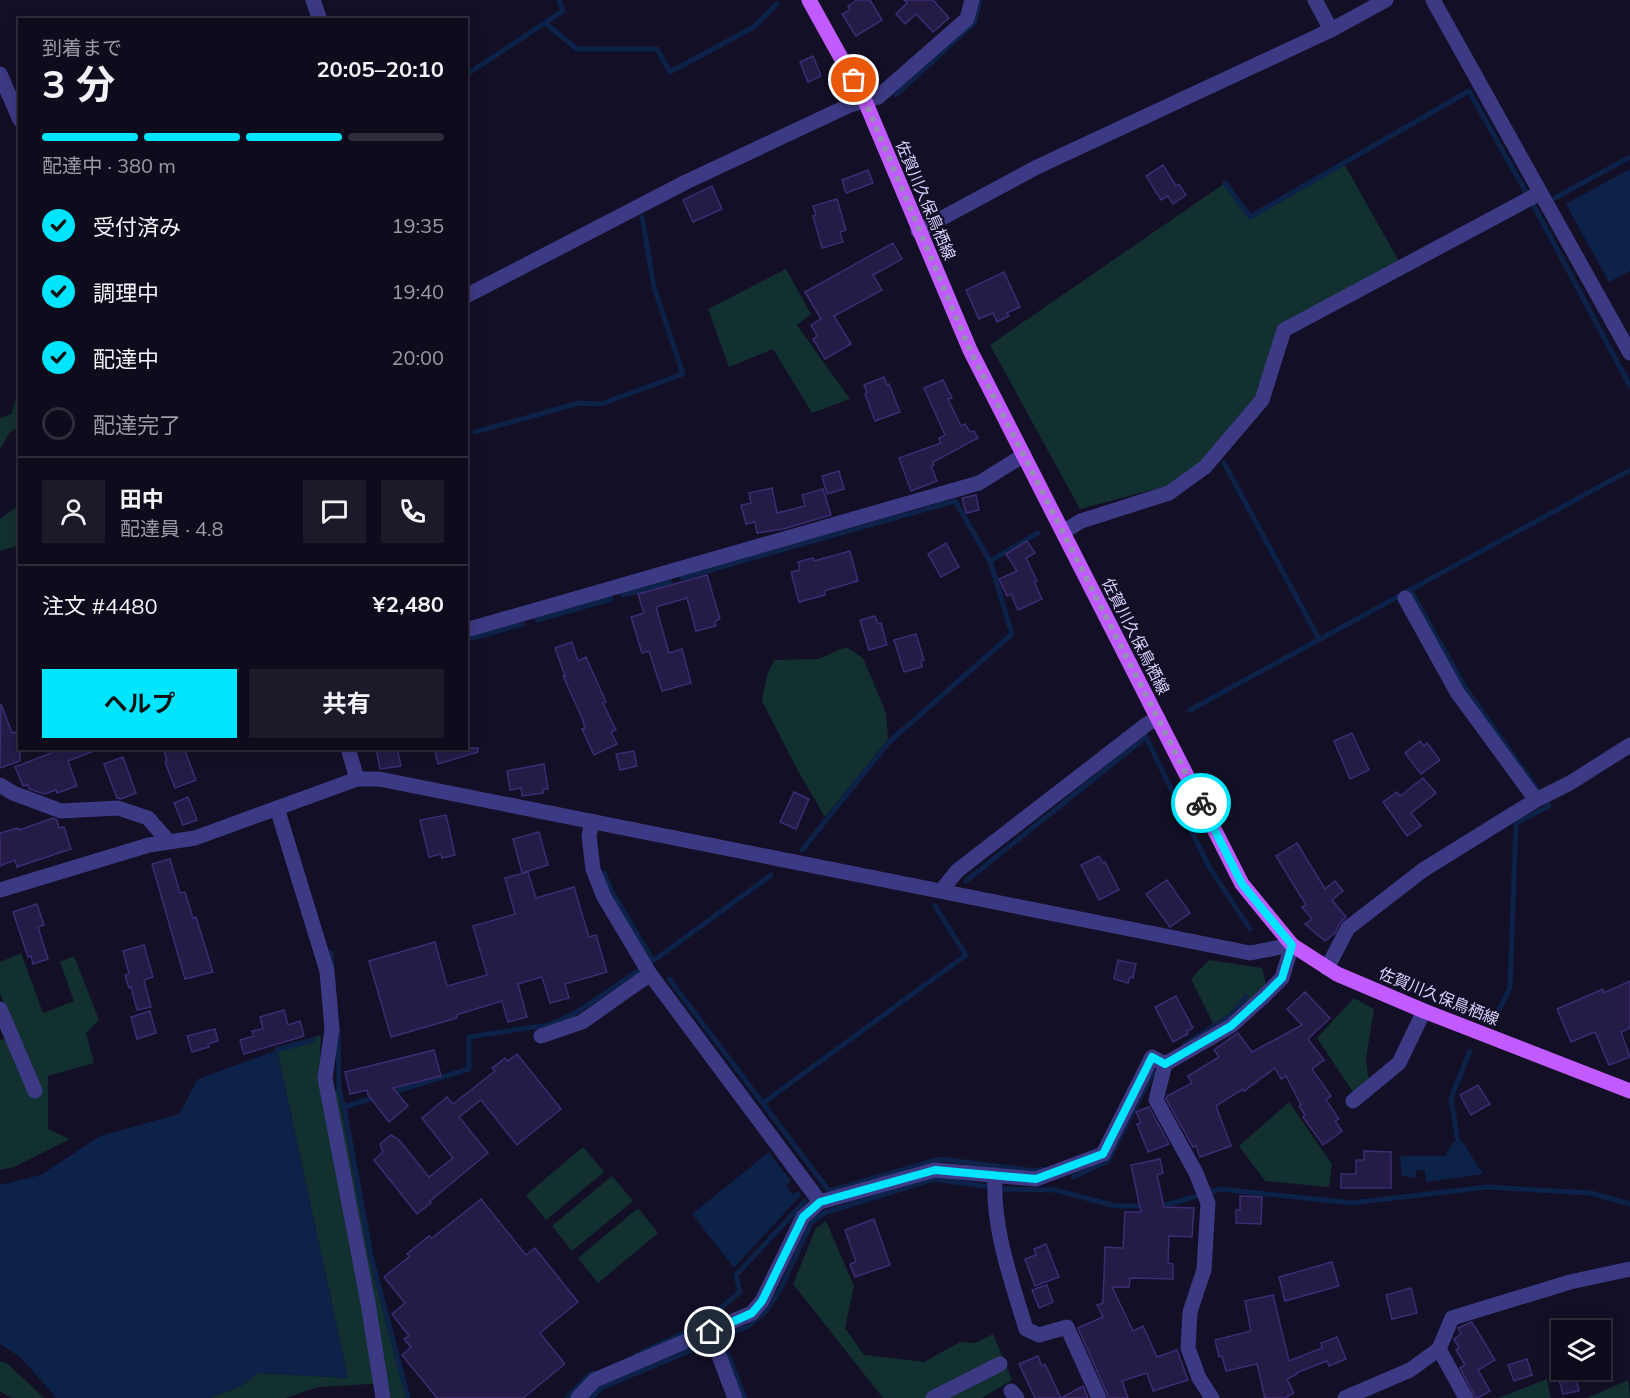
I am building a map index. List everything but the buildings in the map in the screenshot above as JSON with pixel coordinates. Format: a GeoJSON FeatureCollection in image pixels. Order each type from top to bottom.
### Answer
{"type":"FeatureCollection","features":[{"type":"Feature","properties":{"kind":"main road","name":"佐賀川久保鳥栖線"},"geometry":{"type":"LineString","coordinates":[[809,0],[865,101],[970,350],[1242,884],[1292,945],[1337,974],[1424,1011],[1630,1091]]}},
{"type":"Feature","properties":{"kind":"street"},"geometry":{"type":"LineString","coordinates":[[313,0],[319,18]]}},
{"type":"Feature","properties":{"kind":"street"},"geometry":{"type":"LineString","coordinates":[[468,295],[686,182],[850,105],[878,97],[967,20],[972,0]]}},
{"type":"Feature","properties":{"kind":"street"},"geometry":{"type":"LineString","coordinates":[[1315,0],[1331,30]]}},
{"type":"Feature","properties":{"kind":"street"},"geometry":{"type":"LineString","coordinates":[[918,231],[1037,167],[1331,30],[1386,0]]}},
{"type":"Feature","properties":{"kind":"street"},"geometry":{"type":"LineString","coordinates":[[1433,0],[1532,196],[1630,353]]}},
{"type":"Feature","properties":{"kind":"street"},"geometry":{"type":"LineString","coordinates":[[0,74],[18,115]]}},
{"type":"Feature","properties":{"kind":"street"},"geometry":{"type":"LineString","coordinates":[[1063,532],[1081,521],[1169,493],[1205,467],[1262,400],[1284,330],[1532,196]]}},
{"type":"Feature","properties":{"kind":"street"},"geometry":{"type":"LineString","coordinates":[[468,629],[980,483],[1024,455]]}},
{"type":"Feature","properties":{"kind":"street"},"geometry":{"type":"LineString","coordinates":[[1405,598],[1457,692],[1536,800]]}},
{"type":"Feature","properties":{"kind":"street"},"geometry":{"type":"LineString","coordinates":[[941,891],[957,871],[1147,724],[1158,718]]}},
{"type":"Feature","properties":{"kind":"street"},"geometry":{"type":"LineString","coordinates":[[1328,968],[1348,928],[1423,870],[1630,745]]}},
{"type":"Feature","properties":{"kind":"street"},"geometry":{"type":"LineString","coordinates":[[349,750],[357,779]]}},
{"type":"Feature","properties":{"kind":"street"},"geometry":{"type":"LineString","coordinates":[[0,890],[149,845],[195,838],[357,779],[379,780],[1250,953],[1292,945],[1282,978],[1264,996],[1231,1026],[1165,1064],[1156,1100],[1208,1203],[1204,1270],[1190,1312],[1188,1348],[1199,1378],[1212,1398]]}},
{"type":"Feature","properties":{"kind":"street"},"geometry":{"type":"LineString","coordinates":[[0,785],[13,793],[61,811],[118,808],[148,818],[168,841]]}},
{"type":"Feature","properties":{"kind":"street"},"geometry":{"type":"LineString","coordinates":[[277,808],[327,971],[332,1029],[325,1078],[368,1304],[383,1398]]}},
{"type":"Feature","properties":{"kind":"street"},"geometry":{"type":"LineString","coordinates":[[592,822],[589,836],[593,869],[604,897],[650,974],[820,1202]]}},
{"type":"Feature","properties":{"kind":"street"},"geometry":{"type":"LineString","coordinates":[[541,1036],[582,1022],[650,974]]}},
{"type":"Feature","properties":{"kind":"street"},"geometry":{"type":"LineString","coordinates":[[0,1009],[35,1091]]}},
{"type":"Feature","properties":{"kind":"street"},"geometry":{"type":"LineString","coordinates":[[1353,1101],[1399,1063],[1424,1011]]}},
{"type":"Feature","properties":{"kind":"street"},"geometry":{"type":"LineString","coordinates":[[578,1398],[595,1380],[752,1313],[762,1301],[803,1217],[820,1202],[935,1170],[1036,1179],[1103,1154],[1152,1057],[1165,1064]]}},
{"type":"Feature","properties":{"kind":"street"},"geometry":{"type":"LineString","coordinates":[[994,1175],[993,1199],[1007,1268],[1026,1329],[1039,1335],[1066,1327],[1099,1398]]}},
{"type":"Feature","properties":{"kind":"street"},"geometry":{"type":"LineString","coordinates":[[1345,1398],[1410,1370],[1439,1349],[1452,1318],[1570,1282],[1630,1269]]}},
{"type":"Feature","properties":{"kind":"street"},"geometry":{"type":"LineString","coordinates":[[710,1332],[735,1398]]}},
{"type":"Feature","properties":{"kind":"street"},"geometry":{"type":"LineString","coordinates":[[1439,1349],[1466,1398]]}},
{"type":"Feature","properties":{"kind":"street"},"geometry":{"type":"LineString","coordinates":[[933,1398],[1000,1364]]}},
{"type":"Feature","properties":{"kind":"green space"},"geometry":{"type":"Polygon","coordinates":[[[1343,162],[1399,261],[1277,330],[1259,397],[1203,461],[1167,486],[1080,509],[990,345],[1225,183],[1250,217],[1343,162]]]}},
{"type":"Feature","properties":{"kind":"green space"},"geometry":{"type":"Polygon","coordinates":[[[786,269],[811,314],[797,325],[850,399],[812,413],[773,349],[729,367],[708,309],[786,269]]]}},
{"type":"Feature","properties":{"kind":"green space"},"geometry":{"type":"Polygon","coordinates":[[[16,399],[18,399],[18,428],[10,432],[0,449],[0,418],[11,414],[16,399]]]}},
{"type":"Feature","properties":{"kind":"green space"},"geometry":{"type":"Polygon","coordinates":[[[18,506],[18,545],[0,551],[0,519],[18,506]]]}},
{"type":"Feature","properties":{"kind":"green space"},"geometry":{"type":"Polygon","coordinates":[[[846,647],[863,658],[886,713],[888,739],[825,817],[762,701],[767,675],[774,660],[818,659],[846,647]]]}},
{"type":"Feature","properties":{"kind":"green space"},"geometry":{"type":"Polygon","coordinates":[[[21,953],[43,1013],[74,1001],[60,962],[74,956],[99,1020],[86,1033],[94,1063],[48,1076],[48,1129],[70,1139],[14,1167],[0,1170],[0,1040],[15,1034],[0,993],[0,962],[21,953]]]}},
{"type":"Feature","properties":{"kind":"green space"},"geometry":{"type":"Polygon","coordinates":[[[1209,960],[1262,968],[1266,984],[1216,1029],[1191,979],[1209,960]]]}},
{"type":"Feature","properties":{"kind":"green space"},"geometry":{"type":"Polygon","coordinates":[[[1354,998],[1374,1009],[1366,1058],[1369,1084],[1355,1095],[1317,1038],[1354,998]]]}},
{"type":"Feature","properties":{"kind":"green space"},"geometry":{"type":"Polygon","coordinates":[[[321,1035],[319,1083],[338,1091],[369,1257],[406,1398],[391,1398],[387,1383],[318,1387],[286,1398],[210,1398],[241,1386],[259,1373],[348,1378],[277,1050],[274,1048],[321,1035]]]}},
{"type":"Feature","properties":{"kind":"green space"},"geometry":{"type":"Polygon","coordinates":[[[1289,1102],[1332,1164],[1329,1187],[1265,1181],[1239,1146],[1289,1102]]]}},
{"type":"Feature","properties":{"kind":"green space"},"geometry":{"type":"Polygon","coordinates":[[[583,1147],[604,1172],[546,1220],[526,1195],[583,1147]]]}},
{"type":"Feature","properties":{"kind":"green space"},"geometry":{"type":"Polygon","coordinates":[[[612,1176],[633,1201],[572,1251],[552,1226],[612,1176]]]}},
{"type":"Feature","properties":{"kind":"green space"},"geometry":{"type":"Polygon","coordinates":[[[638,1208],[658,1233],[598,1283],[578,1258],[638,1208]]]}},
{"type":"Feature","properties":{"kind":"green space"},"geometry":{"type":"Polygon","coordinates":[[[826,1221],[854,1286],[845,1328],[864,1355],[924,1362],[960,1342],[975,1343],[993,1334],[1012,1380],[982,1398],[883,1398],[793,1284],[816,1228],[826,1221]]]}},
{"type":"Feature","properties":{"kind":"green space"},"geometry":{"type":"Polygon","coordinates":[[[0,1361],[8,1364],[44,1398],[11,1398],[0,1391],[0,1361]]]}},
{"type":"Feature","properties":{"kind":"green space"},"geometry":{"type":"Polygon","coordinates":[[[1547,1379],[1551,1398],[1498,1398],[1547,1379]]]}},
{"type":"Feature","properties":{"kind":"green space"},"geometry":{"type":"Polygon","coordinates":[[[1628,1380],[1630,1398],[1587,1398],[1628,1380]]]}},
{"type":"Feature","properties":{"kind":"water"},"geometry":{"type":"Polygon","coordinates":[[[1630,169],[1630,271],[1609,282],[1566,204],[1630,169]]]}},
{"type":"Feature","properties":{"kind":"water"},"geometry":{"type":"Polygon","coordinates":[[[277,1050],[348,1378],[259,1373],[241,1386],[210,1398],[57,1398],[20,1357],[0,1344],[0,1185],[41,1175],[100,1136],[179,1114],[198,1079],[277,1050]]]}},
{"type":"Feature","properties":{"kind":"water"},"geometry":{"type":"Polygon","coordinates":[[[1462,1141],[1483,1174],[1426,1182],[1425,1170],[1417,1170],[1415,1178],[1402,1176],[1400,1156],[1445,1156],[1453,1142],[1462,1141]]]}},
{"type":"Feature","properties":{"kind":"water"},"geometry":{"type":"Polygon","coordinates":[[[769,1152],[791,1181],[786,1186],[793,1195],[798,1191],[801,1195],[734,1268],[692,1214],[769,1152]]]}},
{"type":"Feature","properties":{"kind":"waterway"},"geometry":{"type":"LineString","coordinates":[[468,74],[563,11],[559,0]]}},
{"type":"Feature","properties":{"kind":"waterway"},"geometry":{"type":"LineString","coordinates":[[896,95],[974,23],[980,0]]}},
{"type":"Feature","properties":{"kind":"waterway"},"geometry":{"type":"LineString","coordinates":[[545,23],[577,49],[657,49],[670,72],[754,27],[777,4]]}},
{"type":"Feature","properties":{"kind":"waterway"},"geometry":{"type":"LineString","coordinates":[[1225,183],[1250,217],[1469,91],[1536,210],[1630,386]]}},
{"type":"Feature","properties":{"kind":"waterway"},"geometry":{"type":"LineString","coordinates":[[1555,198],[1630,157]]}},
{"type":"Feature","properties":{"kind":"waterway"},"geometry":{"type":"LineString","coordinates":[[475,432],[579,403],[601,404],[683,374],[654,287],[642,217]]}},
{"type":"Feature","properties":{"kind":"waterway"},"geometry":{"type":"LineString","coordinates":[[1224,463],[1319,639]]}},
{"type":"Feature","properties":{"kind":"waterway"},"geometry":{"type":"LineString","coordinates":[[1190,710],[1630,470]]}},
{"type":"Feature","properties":{"kind":"waterway"},"geometry":{"type":"LineString","coordinates":[[682,578],[955,501],[990,561],[1038,533]]}},
{"type":"Feature","properties":{"kind":"waterway"},"geometry":{"type":"LineString","coordinates":[[802,850],[889,742],[1012,634],[990,561]]}},
{"type":"Feature","properties":{"kind":"waterway"},"geometry":{"type":"LineString","coordinates":[[623,595],[670,582]]}},
{"type":"Feature","properties":{"kind":"waterway"},"geometry":{"type":"LineString","coordinates":[[1410,590],[1466,689],[1549,806],[1516,823],[1510,988],[1494,1019]]}},
{"type":"Feature","properties":{"kind":"waterway"},"geometry":{"type":"LineString","coordinates":[[537,620],[611,599]]}},
{"type":"Feature","properties":{"kind":"waterway"},"geometry":{"type":"LineString","coordinates":[[468,639],[523,624]]}},
{"type":"Feature","properties":{"kind":"waterway"},"geometry":{"type":"LineString","coordinates":[[966,881],[1146,737],[1208,865],[1250,929]]}},
{"type":"Feature","properties":{"kind":"waterway"},"geometry":{"type":"LineString","coordinates":[[604,873],[611,890],[653,961],[771,875]]}},
{"type":"Feature","properties":{"kind":"waterway"},"geometry":{"type":"LineString","coordinates":[[763,1103],[966,955],[935,906]]}},
{"type":"Feature","properties":{"kind":"waterway"},"geometry":{"type":"LineString","coordinates":[[331,953],[332,967]]}},
{"type":"Feature","properties":{"kind":"waterway"},"geometry":{"type":"LineString","coordinates":[[390,1093],[469,1069],[469,1037],[548,1025],[574,1014],[638,971]]}},
{"type":"Feature","properties":{"kind":"waterway"},"geometry":{"type":"LineString","coordinates":[[669,979],[829,1191],[940,1159],[1036,1171],[1042,1169]]}},
{"type":"Feature","properties":{"kind":"waterway"},"geometry":{"type":"LineString","coordinates":[[1185,1044],[1230,1016],[1246,997]]}},
{"type":"Feature","properties":{"kind":"waterway"},"geometry":{"type":"LineString","coordinates":[[338,1030],[339,1090],[344,1107],[376,1097]]}},
{"type":"Feature","properties":{"kind":"waterway"},"geometry":{"type":"LineString","coordinates":[[277,1050],[313,1040]]}},
{"type":"Feature","properties":{"kind":"waterway"},"geometry":{"type":"LineString","coordinates":[[1458,1142],[1451,1098],[1470,1051]]}},
{"type":"Feature","properties":{"kind":"waterway"},"geometry":{"type":"LineString","coordinates":[[1073,1177],[1108,1161],[1153,1072]]}},
{"type":"Feature","properties":{"kind":"waterway"},"geometry":{"type":"LineString","coordinates":[[344,1107],[371,1256],[408,1398]]}},
{"type":"Feature","properties":{"kind":"waterway"},"geometry":{"type":"LineString","coordinates":[[592,1398],[601,1388],[749,1326],[767,1310],[781,1288],[811,1223],[824,1213],[934,1179],[1005,1189],[1055,1190],[1115,1206],[1147,1206]]}},
{"type":"Feature","properties":{"kind":"waterway"},"geometry":{"type":"LineString","coordinates":[[1159,1207],[1220,1189],[1352,1203],[1487,1187],[1591,1193],[1630,1204]]}},
{"type":"Feature","properties":{"kind":"waterway"},"geometry":{"type":"LineString","coordinates":[[636,1355],[699,1326],[740,1292],[736,1275],[805,1201]]}},
{"type":"Feature","properties":{"kind":"waterway"},"geometry":{"type":"LineString","coordinates":[[721,1338],[745,1398]]}},
{"type":"Feature","properties":{"kind":"waterway"},"geometry":{"type":"LineString","coordinates":[[567,1398],[588,1376],[594,1373]]}},
{"type":"Feature","properties":{"kind":"way so far"},"geometry":{"type":"LineString","coordinates":[[854,80],[865,101],[970,350],[1201,803]]}},
{"type":"Feature","properties":{"kind":"route"},"geometry":{"type":"LineString","coordinates":[[710,1332],[752,1313],[762,1301],[803,1217],[820,1202],[935,1170],[1036,1179],[1103,1154],[1152,1057],[1165,1064],[1231,1026],[1282,978],[1292,945],[1242,884],[1201,803]]}}]}
